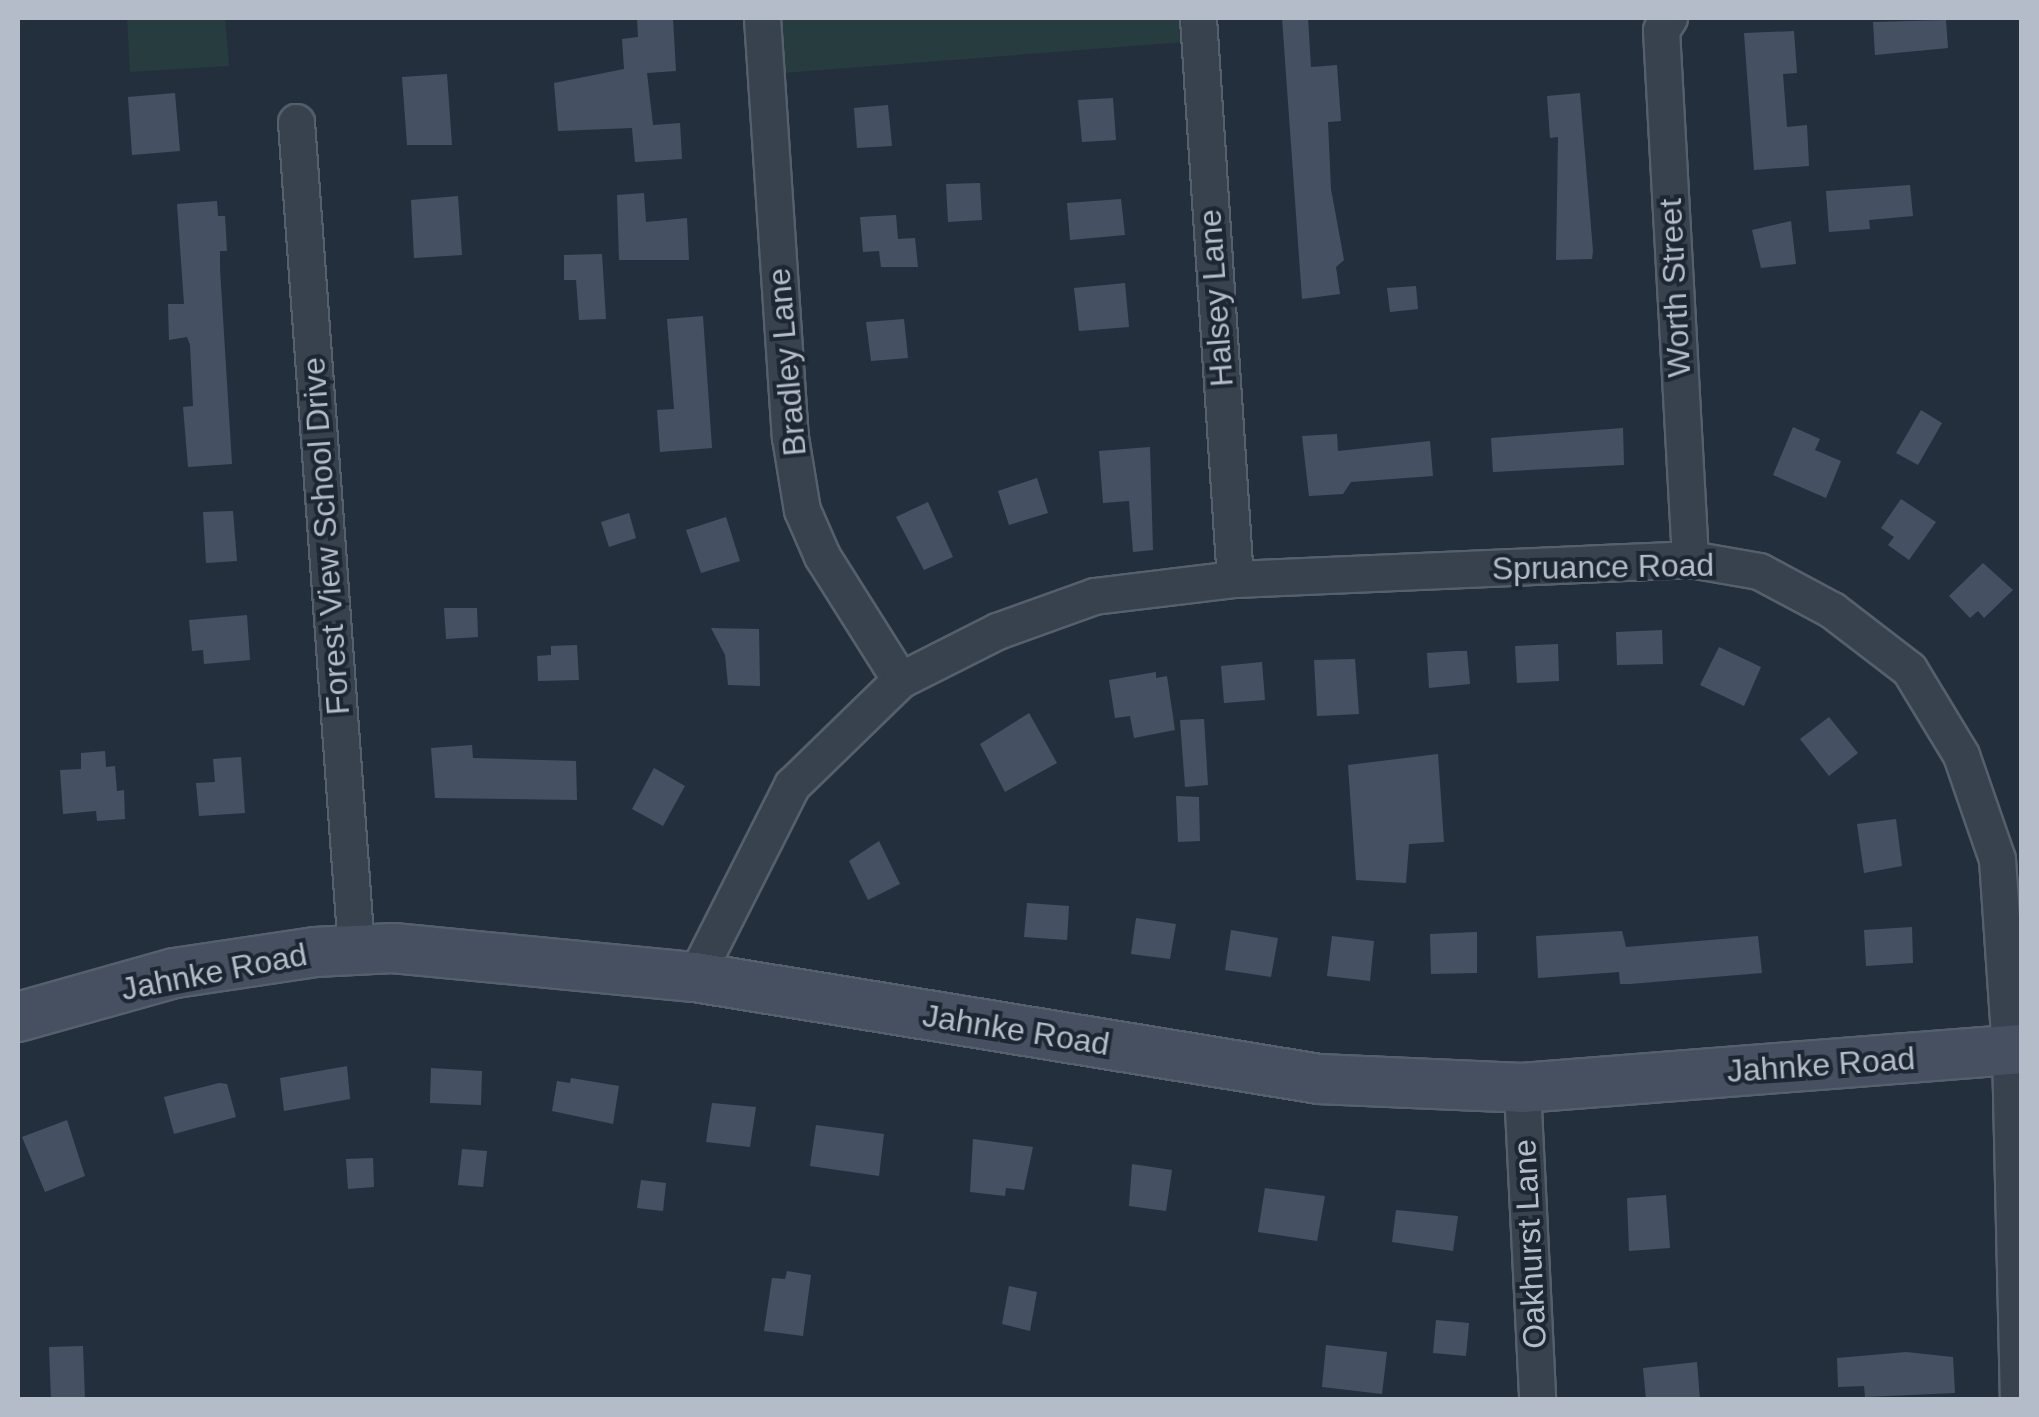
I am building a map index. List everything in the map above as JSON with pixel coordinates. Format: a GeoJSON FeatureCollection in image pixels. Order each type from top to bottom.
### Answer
{"type":"FeatureCollection","features":[{"type":"Feature","properties":{"kind":"main road","name":"Jahnke Road"},"geometry":{"type":"LineString","coordinates":[[18,1017],[175,973],[356,949],[695,977],[1320,1079],[1522,1088],[2016,1050]]}},
{"type":"Feature","properties":{"kind":"street","name":"Bradley Lane"},"geometry":{"type":"LineString","coordinates":[[762,18],[790,438],[802,510],[822,556],[900,680]]}},
{"type":"Feature","properties":{"kind":"street","name":"Halsey Lane"},"geometry":{"type":"LineString","coordinates":[[1198,18],[1235,579]]}},
{"type":"Feature","properties":{"kind":"street","name":"Worth Street"},"geometry":{"type":"LineString","coordinates":[[1668,18],[1662,30],[1690,560]]}},
{"type":"Feature","properties":{"kind":"street","name":"Forest View School Drive"},"geometry":{"type":"LineString","coordinates":[[296,122],[356,949]]}},
{"type":"Feature","properties":{"kind":"street","name":"Spruance Road"},"geometry":{"type":"LineString","coordinates":[[695,977],[792,785],[900,680],[997,631],[1094,596],[1235,579],[1690,560],[1759,570],[1832,610],[1910,669],[1961,756],[1997,859],[2016,1050],[2018,1400]]}},
{"type":"Feature","properties":{"kind":"street","name":"Oakhurst Lane"},"geometry":{"type":"LineString","coordinates":[[1522,1088],[1537,1400]]}},
{"type":"Feature","properties":{"kind":"green space"},"geometry":{"type":"Polygon","coordinates":[[[127,18],[225,18],[229,66],[130,72],[127,18]]]}},
{"type":"Feature","properties":{"kind":"green space"},"geometry":{"type":"Polygon","coordinates":[[[779,18],[1183,18],[1185,42],[783,73],[779,18]]]}},
{"type":"Feature","properties":{"kind":"building"},"geometry":{"type":"Polygon","coordinates":[[[637,18],[673,18],[676,71],[647,73],[653,125],[680,123],[682,159],[635,162],[632,128],[558,131],[554,83],[624,69],[622,39],[638,37],[637,18]]]}},
{"type":"Feature","properties":{"kind":"building"},"geometry":{"type":"Polygon","coordinates":[[[1282,18],[1308,18],[1311,67],[1337,65],[1341,121],[1328,122],[1331,189],[1344,260],[1336,267],[1340,294],[1302,299],[1282,18]]]}},
{"type":"Feature","properties":{"kind":"building"},"geometry":{"type":"Polygon","coordinates":[[[1946,20],[1948,48],[1875,55],[1873,22],[1946,20]]]}},
{"type":"Feature","properties":{"kind":"building"},"geometry":{"type":"Polygon","coordinates":[[[1794,31],[1797,73],[1783,74],[1787,127],[1807,125],[1809,166],[1754,170],[1744,33],[1794,31]]]}},
{"type":"Feature","properties":{"kind":"building"},"geometry":{"type":"Polygon","coordinates":[[[447,74],[452,145],[407,145],[402,77],[447,74]]]}},
{"type":"Feature","properties":{"kind":"building"},"geometry":{"type":"Polygon","coordinates":[[[175,93],[180,151],[132,155],[128,97],[175,93]]]}},
{"type":"Feature","properties":{"kind":"building"},"geometry":{"type":"Polygon","coordinates":[[[1580,93],[1592,259],[1556,260],[1558,137],[1550,138],[1547,96],[1580,93]]]}},
{"type":"Feature","properties":{"kind":"building"},"geometry":{"type":"Polygon","coordinates":[[[1113,98],[1116,140],[1082,142],[1078,100],[1113,98]]]}},
{"type":"Feature","properties":{"kind":"building"},"geometry":{"type":"Polygon","coordinates":[[[888,105],[892,146],[857,148],[854,108],[888,105]]]}},
{"type":"Feature","properties":{"kind":"building"},"geometry":{"type":"Polygon","coordinates":[[[980,183],[982,220],[948,222],[946,184],[980,183]]]}},
{"type":"Feature","properties":{"kind":"building"},"geometry":{"type":"Polygon","coordinates":[[[1910,185],[1913,216],[1869,220],[1870,229],[1829,232],[1826,191],[1910,185]]]}},
{"type":"Feature","properties":{"kind":"building"},"geometry":{"type":"Polygon","coordinates":[[[644,193],[646,222],[687,218],[689,260],[619,260],[617,195],[644,193]]]}},
{"type":"Feature","properties":{"kind":"building"},"geometry":{"type":"Polygon","coordinates":[[[458,196],[462,255],[414,258],[411,200],[458,196]]]}},
{"type":"Feature","properties":{"kind":"building"},"geometry":{"type":"Polygon","coordinates":[[[1121,199],[1125,235],[1070,240],[1067,203],[1121,199]]]}},
{"type":"Feature","properties":{"kind":"building"},"geometry":{"type":"Polygon","coordinates":[[[217,201],[218,216],[225,216],[227,251],[220,251],[220,269],[232,464],[188,467],[183,407],[193,406],[190,345],[187,337],[169,340],[168,304],[184,304],[177,204],[217,201]]]}},
{"type":"Feature","properties":{"kind":"building"},"geometry":{"type":"Polygon","coordinates":[[[896,215],[898,239],[915,238],[918,267],[881,267],[879,251],[863,252],[860,217],[896,215]]]}},
{"type":"Feature","properties":{"kind":"building"},"geometry":{"type":"Polygon","coordinates":[[[1791,221],[1796,264],[1761,268],[1752,230],[1791,221]]]}},
{"type":"Feature","properties":{"kind":"building"},"geometry":{"type":"Polygon","coordinates":[[[602,254],[606,319],[579,320],[576,280],[564,280],[564,255],[602,254]]]}},
{"type":"Feature","properties":{"kind":"building"},"geometry":{"type":"Polygon","coordinates":[[[1125,283],[1129,327],[1079,331],[1074,288],[1125,283]]]}},
{"type":"Feature","properties":{"kind":"building"},"geometry":{"type":"Polygon","coordinates":[[[1416,286],[1418,309],[1390,312],[1387,288],[1416,286]]]}},
{"type":"Feature","properties":{"kind":"building"},"geometry":{"type":"Polygon","coordinates":[[[703,316],[712,448],[660,452],[657,410],[674,409],[667,319],[703,316]]]}},
{"type":"Feature","properties":{"kind":"building"},"geometry":{"type":"Polygon","coordinates":[[[904,319],[908,358],[871,361],[866,322],[904,319]]]}},
{"type":"Feature","properties":{"kind":"building"},"geometry":{"type":"Polygon","coordinates":[[[1921,410],[1942,423],[1918,465],[1896,453],[1921,410]]]}},
{"type":"Feature","properties":{"kind":"building"},"geometry":{"type":"Polygon","coordinates":[[[1793,427],[1820,439],[1815,450],[1841,461],[1826,498],[1773,475],[1793,427]]]}},
{"type":"Feature","properties":{"kind":"building"},"geometry":{"type":"Polygon","coordinates":[[[1623,428],[1624,465],[1493,472],[1491,438],[1623,428]]]}},
{"type":"Feature","properties":{"kind":"building"},"geometry":{"type":"Polygon","coordinates":[[[1337,434],[1338,451],[1430,441],[1433,476],[1351,482],[1343,494],[1309,496],[1302,436],[1337,434]]]}},
{"type":"Feature","properties":{"kind":"building"},"geometry":{"type":"Polygon","coordinates":[[[1150,447],[1153,550],[1133,552],[1129,501],[1103,503],[1099,451],[1150,447]]]}},
{"type":"Feature","properties":{"kind":"building"},"geometry":{"type":"Polygon","coordinates":[[[1037,478],[1048,513],[1009,525],[998,491],[1037,478]]]}},
{"type":"Feature","properties":{"kind":"building"},"geometry":{"type":"Polygon","coordinates":[[[1901,499],[1936,522],[1909,560],[1888,545],[1894,537],[1881,528],[1901,499]]]}},
{"type":"Feature","properties":{"kind":"building"},"geometry":{"type":"Polygon","coordinates":[[[928,502],[953,557],[924,570],[896,517],[928,502]]]}},
{"type":"Feature","properties":{"kind":"building"},"geometry":{"type":"Polygon","coordinates":[[[233,511],[237,561],[206,563],[203,512],[233,511]]]}},
{"type":"Feature","properties":{"kind":"building"},"geometry":{"type":"Polygon","coordinates":[[[629,513],[636,538],[609,547],[601,522],[629,513]]]}},
{"type":"Feature","properties":{"kind":"building"},"geometry":{"type":"Polygon","coordinates":[[[726,517],[740,561],[701,573],[686,530],[726,517]]]}},
{"type":"Feature","properties":{"kind":"building"},"geometry":{"type":"Polygon","coordinates":[[[1983,563],[2013,590],[1984,618],[1978,611],[1970,618],[1949,596],[1983,563]]]}},
{"type":"Feature","properties":{"kind":"building"},"geometry":{"type":"Polygon","coordinates":[[[444,608],[477,608],[478,637],[446,639],[444,608]]]}},
{"type":"Feature","properties":{"kind":"building"},"geometry":{"type":"Polygon","coordinates":[[[247,615],[250,660],[204,664],[203,650],[192,651],[189,620],[247,615]]]}},
{"type":"Feature","properties":{"kind":"building"},"geometry":{"type":"Polygon","coordinates":[[[711,628],[759,629],[760,686],[728,685],[725,655],[711,628]]]}},
{"type":"Feature","properties":{"kind":"building"},"geometry":{"type":"Polygon","coordinates":[[[1662,630],[1663,664],[1617,665],[1616,632],[1662,630]]]}},
{"type":"Feature","properties":{"kind":"building"},"geometry":{"type":"Polygon","coordinates":[[[1558,644],[1559,681],[1517,683],[1515,646],[1558,644]]]}},
{"type":"Feature","properties":{"kind":"building"},"geometry":{"type":"Polygon","coordinates":[[[577,645],[579,680],[538,681],[537,656],[551,655],[551,646],[577,645]]]}},
{"type":"Feature","properties":{"kind":"building"},"geometry":{"type":"Polygon","coordinates":[[[1719,647],[1761,667],[1744,706],[1700,685],[1719,647]]]}},
{"type":"Feature","properties":{"kind":"building"},"geometry":{"type":"Polygon","coordinates":[[[1467,651],[1470,684],[1429,688],[1427,653],[1467,651]]]}},
{"type":"Feature","properties":{"kind":"building"},"geometry":{"type":"Polygon","coordinates":[[[1355,659],[1359,714],[1317,716],[1314,660],[1355,659]]]}},
{"type":"Feature","properties":{"kind":"building"},"geometry":{"type":"Polygon","coordinates":[[[1262,662],[1265,700],[1224,703],[1221,666],[1262,662]]]}},
{"type":"Feature","properties":{"kind":"building"},"geometry":{"type":"Polygon","coordinates":[[[1156,672],[1156,678],[1167,676],[1175,730],[1134,738],[1130,716],[1115,718],[1109,680],[1156,672]]]}},
{"type":"Feature","properties":{"kind":"building"},"geometry":{"type":"Polygon","coordinates":[[[1029,713],[1057,763],[1005,792],[980,744],[1029,713]]]}},
{"type":"Feature","properties":{"kind":"building"},"geometry":{"type":"Polygon","coordinates":[[[1829,717],[1858,753],[1829,776],[1800,739],[1829,717]]]}},
{"type":"Feature","properties":{"kind":"building"},"geometry":{"type":"Polygon","coordinates":[[[1204,719],[1208,785],[1185,787],[1180,720],[1204,719]]]}},
{"type":"Feature","properties":{"kind":"building"},"geometry":{"type":"Polygon","coordinates":[[[472,745],[473,758],[576,761],[577,800],[435,798],[431,748],[472,745]]]}},
{"type":"Feature","properties":{"kind":"building"},"geometry":{"type":"Polygon","coordinates":[[[105,751],[106,767],[115,766],[117,791],[124,790],[125,819],[97,821],[96,811],[63,814],[60,770],[81,769],[81,753],[105,751]]]}},
{"type":"Feature","properties":{"kind":"building"},"geometry":{"type":"Polygon","coordinates":[[[1438,754],[1444,842],[1409,844],[1406,883],[1356,880],[1348,765],[1438,754]]]}},
{"type":"Feature","properties":{"kind":"building"},"geometry":{"type":"Polygon","coordinates":[[[241,757],[245,813],[199,816],[196,783],[215,782],[213,759],[241,757]]]}},
{"type":"Feature","properties":{"kind":"building"},"geometry":{"type":"Polygon","coordinates":[[[654,768],[685,786],[663,826],[632,809],[654,768]]]}},
{"type":"Feature","properties":{"kind":"building"},"geometry":{"type":"Polygon","coordinates":[[[1176,796],[1199,797],[1200,841],[1178,842],[1176,796]]]}},
{"type":"Feature","properties":{"kind":"building"},"geometry":{"type":"Polygon","coordinates":[[[1896,819],[1902,866],[1864,873],[1857,824],[1896,819]]]}},
{"type":"Feature","properties":{"kind":"building"},"geometry":{"type":"Polygon","coordinates":[[[879,841],[900,884],[868,900],[849,861],[879,841]]]}},
{"type":"Feature","properties":{"kind":"building"},"geometry":{"type":"Polygon","coordinates":[[[1027,903],[1069,906],[1067,940],[1024,937],[1027,903]]]}},
{"type":"Feature","properties":{"kind":"building"},"geometry":{"type":"Polygon","coordinates":[[[1136,918],[1176,924],[1170,959],[1131,954],[1136,918]]]}},
{"type":"Feature","properties":{"kind":"building"},"geometry":{"type":"Polygon","coordinates":[[[1912,927],[1913,963],[1866,966],[1864,930],[1912,927]]]}},
{"type":"Feature","properties":{"kind":"building"},"geometry":{"type":"Polygon","coordinates":[[[1231,930],[1278,938],[1271,977],[1225,970],[1231,930]]]}},
{"type":"Feature","properties":{"kind":"building"},"geometry":{"type":"Polygon","coordinates":[[[1622,931],[1626,947],[1758,936],[1762,973],[1630,984],[1620,984],[1619,972],[1538,978],[1536,936],[1622,931]]]}},
{"type":"Feature","properties":{"kind":"building"},"geometry":{"type":"Polygon","coordinates":[[[1477,932],[1477,973],[1431,974],[1430,934],[1477,932]]]}},
{"type":"Feature","properties":{"kind":"building"},"geometry":{"type":"Polygon","coordinates":[[[1332,936],[1374,941],[1370,981],[1327,976],[1332,936]]]}},
{"type":"Feature","properties":{"kind":"building"},"geometry":{"type":"Polygon","coordinates":[[[347,1066],[350,1099],[284,1111],[280,1078],[347,1066]]]}},
{"type":"Feature","properties":{"kind":"building"},"geometry":{"type":"Polygon","coordinates":[[[431,1068],[482,1071],[481,1105],[430,1103],[431,1068]]]}},
{"type":"Feature","properties":{"kind":"building"},"geometry":{"type":"Polygon","coordinates":[[[571,1078],[619,1086],[613,1124],[552,1111],[557,1081],[570,1083],[571,1078]]]}},
{"type":"Feature","properties":{"kind":"building"},"geometry":{"type":"Polygon","coordinates":[[[227,1084],[236,1117],[174,1134],[164,1097],[227,1084]]]}},
{"type":"Feature","properties":{"kind":"building"},"geometry":{"type":"Polygon","coordinates":[[[712,1103],[756,1107],[750,1147],[706,1142],[712,1103]]]}},
{"type":"Feature","properties":{"kind":"building"},"geometry":{"type":"Polygon","coordinates":[[[67,1120],[85,1176],[45,1192],[22,1137],[67,1120]]]}},
{"type":"Feature","properties":{"kind":"building"},"geometry":{"type":"Polygon","coordinates":[[[816,1125],[884,1134],[879,1176],[810,1166],[816,1125]]]}},
{"type":"Feature","properties":{"kind":"building"},"geometry":{"type":"Polygon","coordinates":[[[973,1139],[1033,1147],[1024,1190],[1006,1188],[1005,1196],[970,1192],[973,1139]]]}},
{"type":"Feature","properties":{"kind":"building"},"geometry":{"type":"Polygon","coordinates":[[[462,1149],[487,1151],[483,1187],[458,1185],[462,1149]]]}},
{"type":"Feature","properties":{"kind":"building"},"geometry":{"type":"Polygon","coordinates":[[[373,1158],[374,1187],[348,1189],[346,1159],[373,1158]]]}},
{"type":"Feature","properties":{"kind":"building"},"geometry":{"type":"Polygon","coordinates":[[[1132,1164],[1172,1170],[1166,1211],[1129,1206],[1132,1164]]]}},
{"type":"Feature","properties":{"kind":"building"},"geometry":{"type":"Polygon","coordinates":[[[641,1180],[666,1183],[663,1211],[637,1208],[641,1180]]]}},
{"type":"Feature","properties":{"kind":"building"},"geometry":{"type":"Polygon","coordinates":[[[1265,1188],[1325,1196],[1317,1241],[1258,1232],[1265,1188]]]}},
{"type":"Feature","properties":{"kind":"building"},"geometry":{"type":"Polygon","coordinates":[[[1666,1195],[1670,1248],[1629,1251],[1627,1198],[1666,1195]]]}},
{"type":"Feature","properties":{"kind":"building"},"geometry":{"type":"Polygon","coordinates":[[[1396,1210],[1458,1216],[1453,1251],[1392,1242],[1396,1210]]]}},
{"type":"Feature","properties":{"kind":"building"},"geometry":{"type":"Polygon","coordinates":[[[787,1271],[811,1275],[803,1336],[764,1331],[772,1278],[785,1279],[787,1271]]]}},
{"type":"Feature","properties":{"kind":"building"},"geometry":{"type":"Polygon","coordinates":[[[1009,1286],[1037,1292],[1030,1331],[1002,1324],[1009,1286]]]}},
{"type":"Feature","properties":{"kind":"building"},"geometry":{"type":"Polygon","coordinates":[[[1436,1320],[1469,1323],[1466,1356],[1433,1353],[1436,1320]]]}},
{"type":"Feature","properties":{"kind":"building"},"geometry":{"type":"Polygon","coordinates":[[[1326,1345],[1387,1352],[1382,1394],[1322,1387],[1326,1345]]]}},
{"type":"Feature","properties":{"kind":"building"},"geometry":{"type":"Polygon","coordinates":[[[83,1346],[85,1399],[51,1400],[49,1347],[83,1346]]]}},
{"type":"Feature","properties":{"kind":"building"},"geometry":{"type":"Polygon","coordinates":[[[1906,1352],[1953,1357],[1955,1393],[1865,1397],[1864,1386],[1838,1387],[1837,1358],[1906,1352]]]}},
{"type":"Feature","properties":{"kind":"building"},"geometry":{"type":"Polygon","coordinates":[[[1697,1362],[1700,1400],[1646,1400],[1643,1368],[1697,1362]]]}}]}
